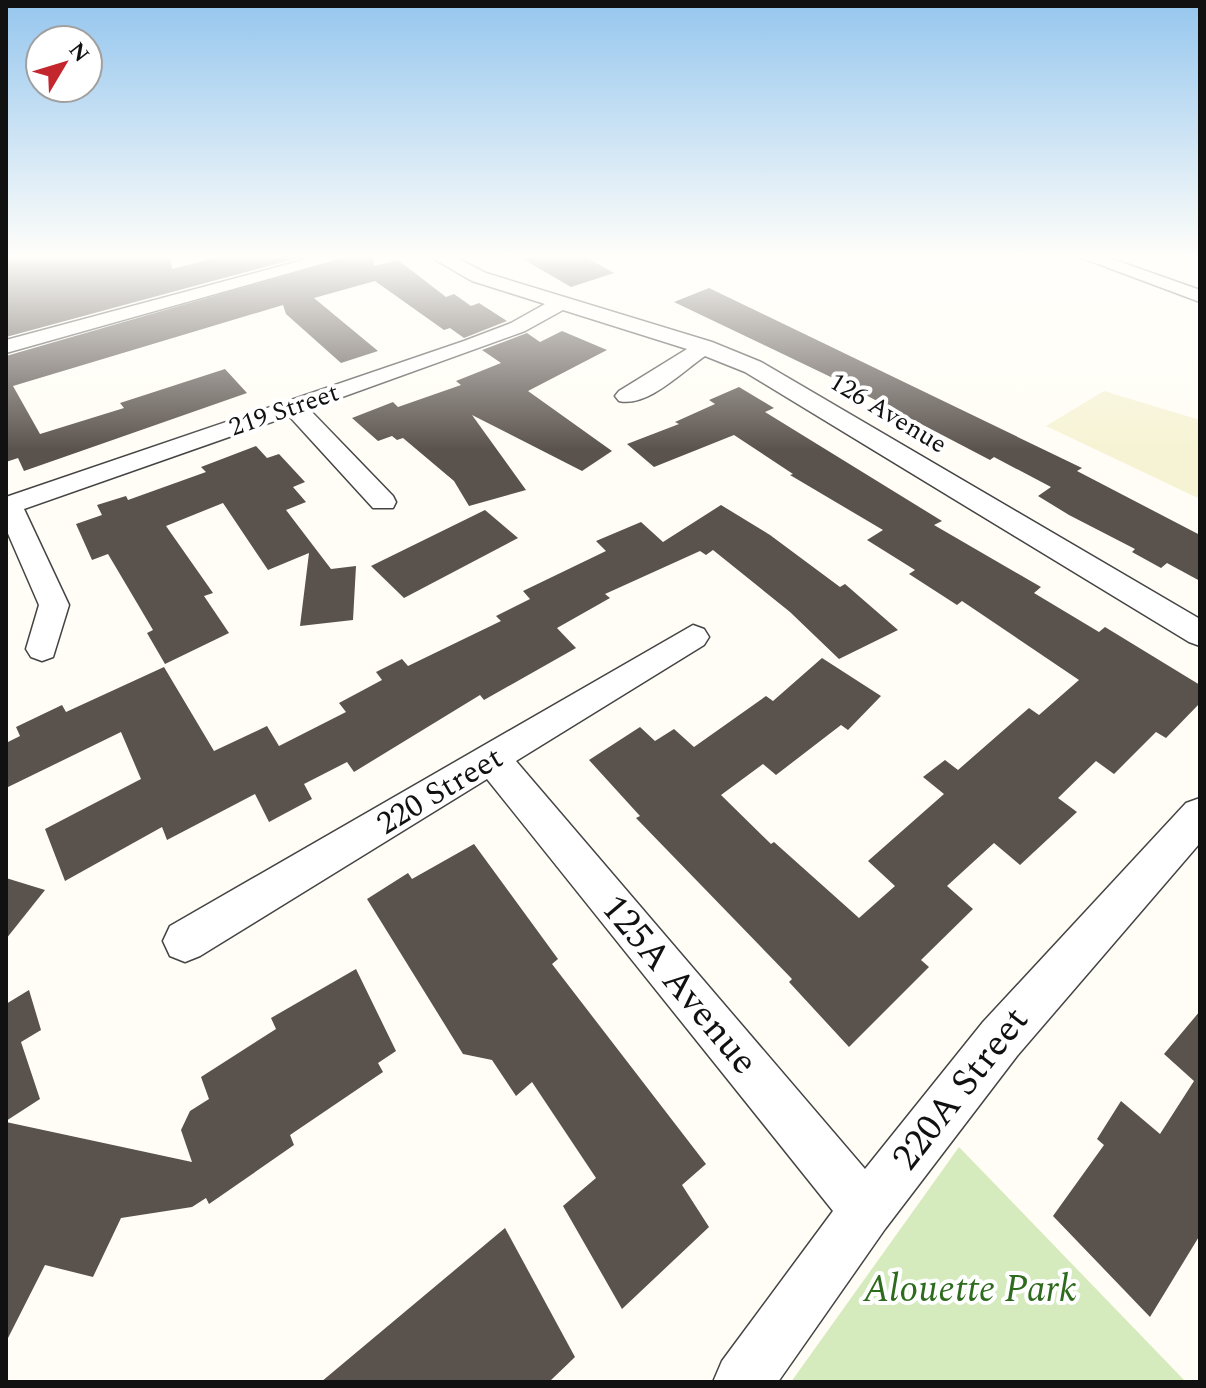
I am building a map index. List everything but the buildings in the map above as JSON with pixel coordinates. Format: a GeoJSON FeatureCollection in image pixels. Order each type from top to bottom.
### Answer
{"type":"FeatureCollection","features":[{"type":"Feature","properties":{"kind":"street"},"geometry":{"type":"LineString","coordinates":[[6,347],[106,320]]}},
{"type":"Feature","properties":{"kind":"street","name":"219 Street"},"geometry":{"type":"LineString","coordinates":[[7,506],[497,336],[528,320]]}},
{"type":"Feature","properties":{"kind":"street","name":"126 Avenue"},"geometry":{"type":"LineString","coordinates":[[612,320],[704,347],[776,379],[1200,634]]}},
{"type":"Feature","properties":{"kind":"street"},"geometry":{"type":"LineString","coordinates":[[627,396],[649,385],[704,347]]}},
{"type":"Feature","properties":{"kind":"street"},"geometry":{"type":"LineString","coordinates":[[293,406],[383,502]]}},
{"type":"Feature","properties":{"kind":"street"},"geometry":{"type":"LineString","coordinates":[[7,506],[54,605],[42,649]]}},
{"type":"Feature","properties":{"kind":"street","name":"220 Street"},"geometry":{"type":"LineString","coordinates":[[185,941],[493,760],[693,637]]}},
{"type":"Feature","properties":{"kind":"street","name":"125A Avenue"},"geometry":{"type":"LineString","coordinates":[[493,760],[866,1210]]}},
{"type":"Feature","properties":{"kind":"street","name":"220A Street"},"geometry":{"type":"LineString","coordinates":[[743,1382],[866,1210],[1031,1000],[1200,815]]}},
{"type":"Feature","properties":{"kind":"shaded area"},"geometry":{"type":"Polygon","coordinates":[[[1104,391],[1200,420],[1200,499],[1046,426],[1104,391]]]}},
{"type":"Feature","properties":{"kind":"green space","name":"Alouette Park"},"geometry":{"type":"Polygon","coordinates":[[[959,1147],[1186,1382],[791,1382],[959,1147]]]}}]}
